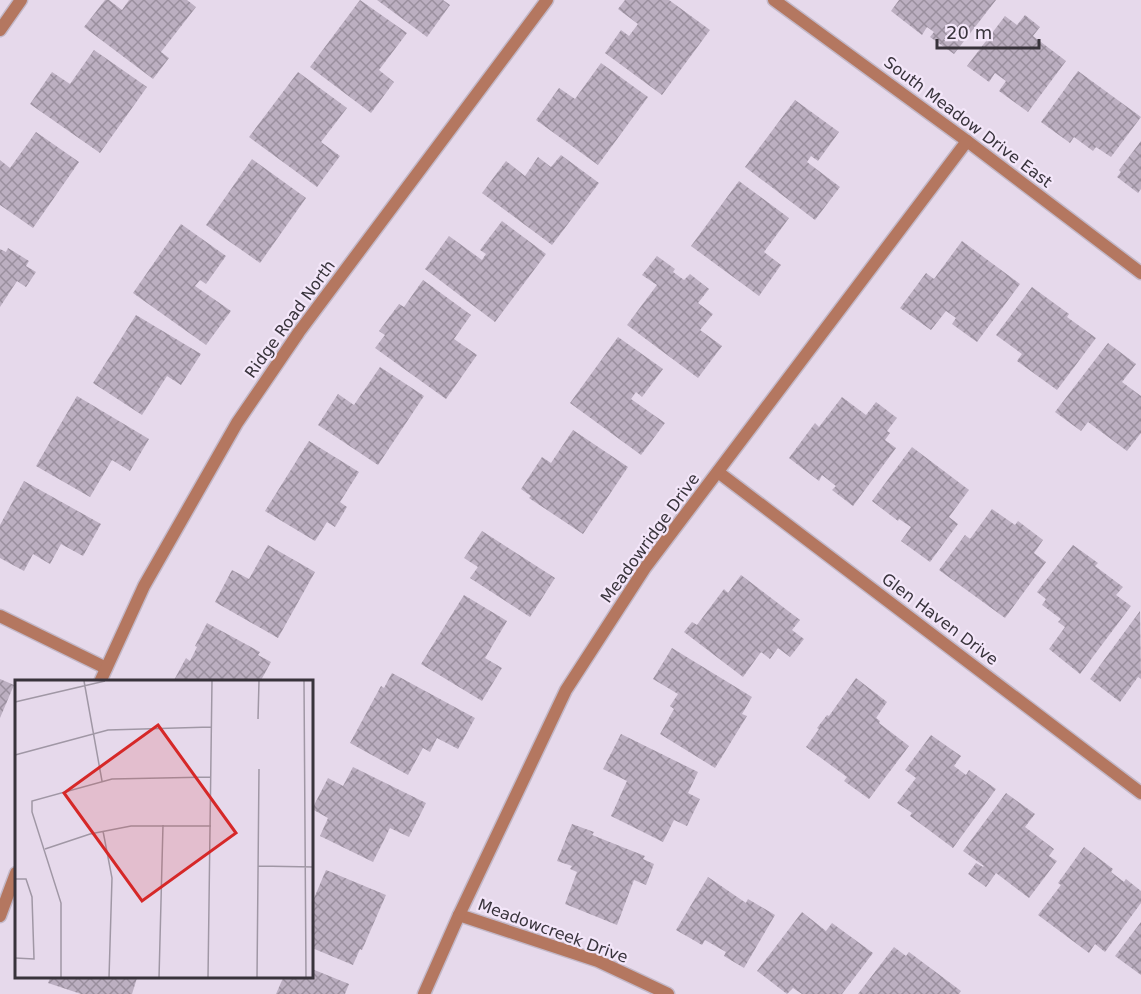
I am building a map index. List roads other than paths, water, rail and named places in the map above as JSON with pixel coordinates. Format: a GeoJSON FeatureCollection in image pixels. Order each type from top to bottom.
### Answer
{"type":"FeatureCollection","features":[{"type":"Feature","properties":{"kind":"street"},"geometry":{"type":"LineString","coordinates":[[0,30],[21,0]]}},
{"type":"Feature","properties":{"kind":"street","name":"Ridge Road North"},"geometry":{"type":"LineString","coordinates":[[101,680],[144,586],[237,423],[299,332],[547,0]]}},
{"type":"Feature","properties":{"kind":"street","name":"South Meadow Drive East"},"geometry":{"type":"LineString","coordinates":[[774,0],[967,141],[1141,273]]}},
{"type":"Feature","properties":{"kind":"street","name":"Meadowridge Drive"},"geometry":{"type":"LineString","coordinates":[[424,994],[566,690],[645,568],[967,141]]}},
{"type":"Feature","properties":{"kind":"street","name":"Glen Haven Drive"},"geometry":{"type":"LineString","coordinates":[[718,472],[1141,793]]}},
{"type":"Feature","properties":{"kind":"street"},"geometry":{"type":"LineString","coordinates":[[0,616],[106,668]]}},
{"type":"Feature","properties":{"kind":"street"},"geometry":{"type":"LineString","coordinates":[[0,916],[15,876]]}},
{"type":"Feature","properties":{"kind":"street","name":"Meadowcreek Drive"},"geometry":{"type":"LineString","coordinates":[[459,915],[598,961],[668,994]]}}]}
